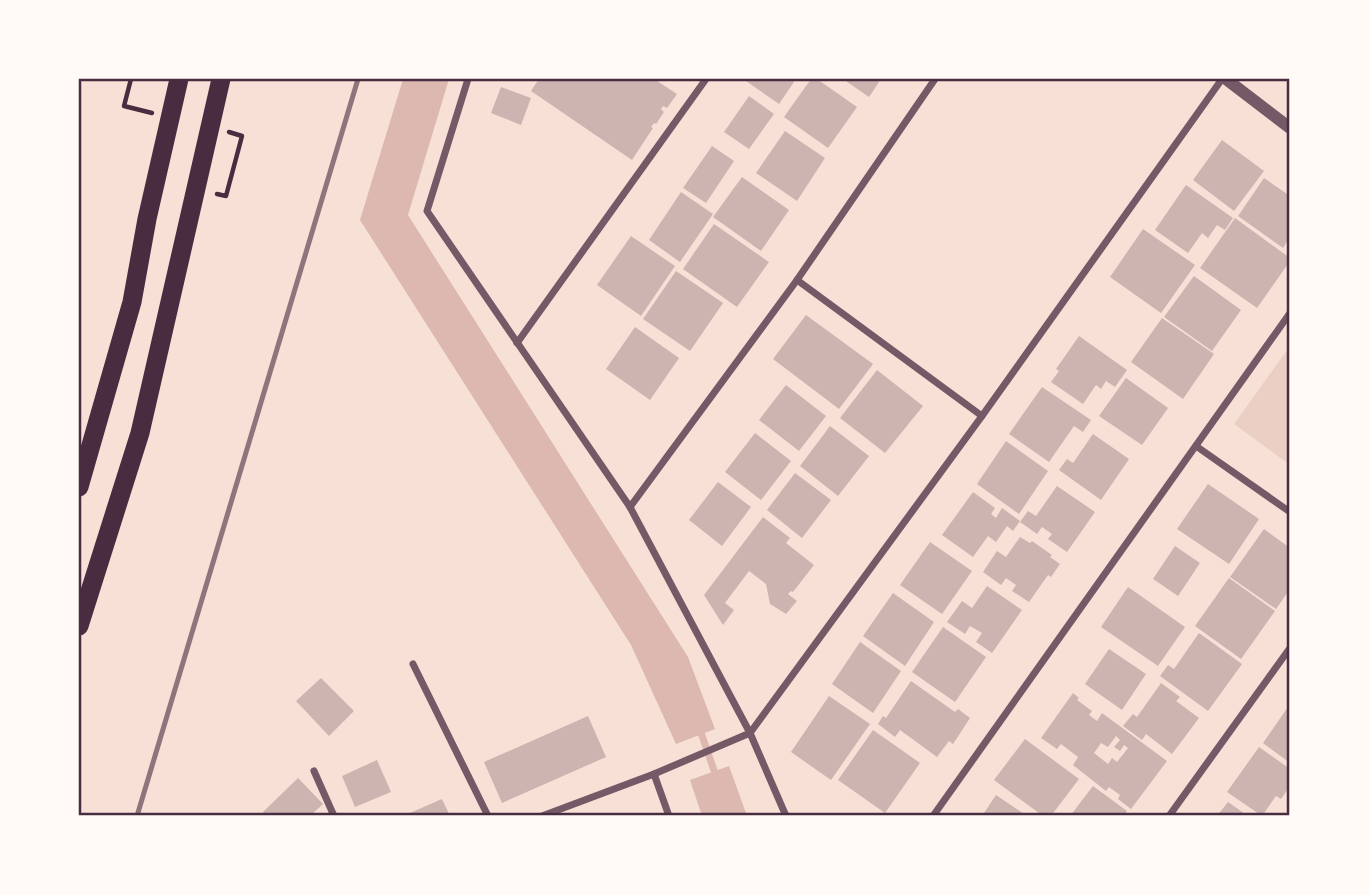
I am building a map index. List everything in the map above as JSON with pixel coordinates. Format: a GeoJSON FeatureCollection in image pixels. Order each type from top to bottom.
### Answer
{"type":"FeatureCollection","features":[{"type":"Feature","properties":{"kind":"highway"},"geometry":{"type":"LineString","coordinates":[[79,487],[132,302],[147,219],[179,79]]}},
{"type":"Feature","properties":{"kind":"highway"},"geometry":{"type":"LineString","coordinates":[[79,626],[140,433],[221,79]]}},
{"type":"Feature","properties":{"kind":"street"},"geometry":{"type":"LineString","coordinates":[[468,79],[427,211],[630,507],[750,733],[786,816]]}},
{"type":"Feature","properties":{"kind":"street"},"geometry":{"type":"LineString","coordinates":[[517,342],[706,79]]}},
{"type":"Feature","properties":{"kind":"street"},"geometry":{"type":"LineString","coordinates":[[630,507],[797,279],[935,79]]}},
{"type":"Feature","properties":{"kind":"street"},"geometry":{"type":"LineString","coordinates":[[542,816],[653,774],[750,733],[1224,79],[1290,128]]}},
{"type":"Feature","properties":{"kind":"street"},"geometry":{"type":"LineString","coordinates":[[797,279],[982,416]]}},
{"type":"Feature","properties":{"kind":"street"},"geometry":{"type":"LineString","coordinates":[[933,816],[1290,313]]}},
{"type":"Feature","properties":{"kind":"street"},"geometry":{"type":"LineString","coordinates":[[1196,446],[1290,512]]}},
{"type":"Feature","properties":{"kind":"street"},"geometry":{"type":"LineString","coordinates":[[1169,816],[1290,648]]}},
{"type":"Feature","properties":{"kind":"street"},"geometry":{"type":"LineString","coordinates":[[413,664],[488,816]]}},
{"type":"Feature","properties":{"kind":"street"},"geometry":{"type":"LineString","coordinates":[[314,771],[334,816]]}},
{"type":"Feature","properties":{"kind":"street"},"geometry":{"type":"LineString","coordinates":[[653,774],[669,816]]}},
{"type":"Feature","properties":{"kind":"path"},"geometry":{"type":"LineString","coordinates":[[124,106],[131,79]]}},
{"type":"Feature","properties":{"kind":"path"},"geometry":{"type":"LineString","coordinates":[[226,196],[242,136]]}},
{"type":"Feature","properties":{"kind":"shaded area"},"geometry":{"type":"Polygon","coordinates":[[[403,79],[449,79],[408,215],[688,657],[715,729],[676,744],[631,645],[360,220],[403,79]]]}},
{"type":"Feature","properties":{"kind":"shaded area"},"geometry":{"type":"Polygon","coordinates":[[[1290,346],[1290,465],[1234,424],[1290,346]]]}},
{"type":"Feature","properties":{"kind":"shaded area"},"geometry":{"type":"Polygon","coordinates":[[[729,766],[747,816],[702,816],[690,780],[729,766]]]}},
{"type":"Feature","properties":{"kind":"building"},"geometry":{"type":"Polygon","coordinates":[[[539,79],[654,79],[677,94],[667,108],[663,106],[661,109],[664,112],[651,127],[653,128],[632,160],[531,91],[539,79]]]}},
{"type":"Feature","properties":{"kind":"building"},"geometry":{"type":"Polygon","coordinates":[[[743,79],[796,79],[779,104],[743,79]]]}},
{"type":"Feature","properties":{"kind":"building"},"geometry":{"type":"Polygon","coordinates":[[[811,79],[817,79],[857,107],[828,148],[784,117],[811,79]]]}},
{"type":"Feature","properties":{"kind":"building"},"geometry":{"type":"Polygon","coordinates":[[[843,79],[881,79],[869,97],[843,79]]]}},
{"type":"Feature","properties":{"kind":"building"},"geometry":{"type":"Polygon","coordinates":[[[501,87],[531,98],[521,125],[491,113],[501,87]]]}},
{"type":"Feature","properties":{"kind":"building"},"geometry":{"type":"Polygon","coordinates":[[[749,96],[774,114],[749,149],[724,132],[749,96]]]}},
{"type":"Feature","properties":{"kind":"building"},"geometry":{"type":"Polygon","coordinates":[[[785,131],[825,158],[797,201],[756,173],[785,131]]]}},
{"type":"Feature","properties":{"kind":"building"},"geometry":{"type":"Polygon","coordinates":[[[1222,140],[1264,171],[1234,211],[1193,180],[1222,140]]]}},
{"type":"Feature","properties":{"kind":"building"},"geometry":{"type":"Polygon","coordinates":[[[712,146],[734,161],[706,203],[683,188],[712,146]]]}},
{"type":"Feature","properties":{"kind":"building"},"geometry":{"type":"Polygon","coordinates":[[[742,177],[789,210],[761,251],[713,217],[742,177]]]}},
{"type":"Feature","properties":{"kind":"building"},"geometry":{"type":"Polygon","coordinates":[[[1264,178],[1290,196],[1290,237],[1283,248],[1238,216],[1264,178]]]}},
{"type":"Feature","properties":{"kind":"building"},"geometry":{"type":"Polygon","coordinates":[[[1186,185],[1233,218],[1225,230],[1217,225],[1208,238],[1202,233],[1188,253],[1155,230],[1186,185]]]}},
{"type":"Feature","properties":{"kind":"building"},"geometry":{"type":"Polygon","coordinates":[[[681,192],[713,214],[680,262],[649,240],[681,192]]]}},
{"type":"Feature","properties":{"kind":"building"},"geometry":{"type":"Polygon","coordinates":[[[1235,218],[1290,258],[1257,308],[1200,268],[1235,218]]]}},
{"type":"Feature","properties":{"kind":"building"},"geometry":{"type":"Polygon","coordinates":[[[714,224],[769,262],[737,307],[683,269],[714,224]]]}},
{"type":"Feature","properties":{"kind":"building"},"geometry":{"type":"Polygon","coordinates":[[[1143,229],[1195,265],[1161,313],[1110,277],[1143,229]]]}},
{"type":"Feature","properties":{"kind":"building"},"geometry":{"type":"Polygon","coordinates":[[[631,236],[675,266],[641,316],[597,285],[631,236]]]}},
{"type":"Feature","properties":{"kind":"building"},"geometry":{"type":"Polygon","coordinates":[[[676,271],[723,303],[690,351],[643,319],[676,271]]]}},
{"type":"Feature","properties":{"kind":"building"},"geometry":{"type":"Polygon","coordinates":[[[1194,276],[1241,310],[1212,351],[1164,317],[1194,276]]]}},
{"type":"Feature","properties":{"kind":"building"},"geometry":{"type":"Polygon","coordinates":[[[806,315],[873,364],[839,409],[773,359],[806,315]]]}},
{"type":"Feature","properties":{"kind":"building"},"geometry":{"type":"Polygon","coordinates":[[[1162,318],[1214,354],[1183,399],[1131,362],[1162,318]]]}},
{"type":"Feature","properties":{"kind":"building"},"geometry":{"type":"Polygon","coordinates":[[[635,327],[679,358],[650,400],[606,369],[635,327]]]}},
{"type":"Feature","properties":{"kind":"building"},"geometry":{"type":"Polygon","coordinates":[[[1079,336],[1127,370],[1115,387],[1106,381],[1101,389],[1096,385],[1083,404],[1051,382],[1059,371],[1056,369],[1079,336]]]}},
{"type":"Feature","properties":{"kind":"building"},"geometry":{"type":"Polygon","coordinates":[[[877,370],[923,406],[885,453],[840,418],[877,370]]]}},
{"type":"Feature","properties":{"kind":"building"},"geometry":{"type":"Polygon","coordinates":[[[1126,378],[1168,408],[1142,445],[1099,416],[1126,378]]]}},
{"type":"Feature","properties":{"kind":"building"},"geometry":{"type":"Polygon","coordinates":[[[786,385],[826,416],[799,451],[759,420],[786,385]]]}},
{"type":"Feature","properties":{"kind":"building"},"geometry":{"type":"Polygon","coordinates":[[[1042,387],[1091,420],[1083,432],[1074,426],[1049,462],[1009,434],[1042,387]]]}},
{"type":"Feature","properties":{"kind":"building"},"geometry":{"type":"Polygon","coordinates":[[[830,426],[869,456],[838,496],[800,466],[830,426]]]}},
{"type":"Feature","properties":{"kind":"building"},"geometry":{"type":"Polygon","coordinates":[[[755,433],[791,461],[761,500],[725,472],[755,433]]]}},
{"type":"Feature","properties":{"kind":"building"},"geometry":{"type":"Polygon","coordinates":[[[1093,434],[1129,459],[1101,500],[1059,470],[1067,459],[1073,463],[1093,434]]]}},
{"type":"Feature","properties":{"kind":"building"},"geometry":{"type":"Polygon","coordinates":[[[1006,441],[1048,471],[1019,514],[977,484],[1006,441]]]}},
{"type":"Feature","properties":{"kind":"building"},"geometry":{"type":"Polygon","coordinates":[[[795,473],[831,500],[802,538],[767,510],[795,473]]]}},
{"type":"Feature","properties":{"kind":"building"},"geometry":{"type":"Polygon","coordinates":[[[718,482],[751,507],[722,546],[689,520],[718,482]]]}},
{"type":"Feature","properties":{"kind":"building"},"geometry":{"type":"Polygon","coordinates":[[[1208,484],[1259,519],[1229,564],[1177,529],[1208,484]]]}},
{"type":"Feature","properties":{"kind":"building"},"geometry":{"type":"Polygon","coordinates":[[[1057,486],[1095,512],[1067,552],[1048,539],[1052,534],[1042,527],[1037,534],[1020,522],[1028,511],[1036,516],[1057,486]]]}},
{"type":"Feature","properties":{"kind":"building"},"geometry":{"type":"Polygon","coordinates":[[[973,492],[995,508],[991,514],[996,518],[1002,508],[1020,521],[1013,531],[1007,526],[996,542],[988,536],[973,557],[942,535],[973,492]]]}},
{"type":"Feature","properties":{"kind":"building"},"geometry":{"type":"Polygon","coordinates":[[[763,517],[790,538],[786,543],[814,565],[793,592],[788,594],[797,601],[786,614],[770,604],[766,584],[749,571],[725,603],[734,610],[723,625],[704,595],[763,517]]]}},
{"type":"Feature","properties":{"kind":"building"},"geometry":{"type":"Polygon","coordinates":[[[1264,529],[1290,548],[1290,589],[1276,609],[1230,577],[1264,529]]]}},
{"type":"Feature","properties":{"kind":"building"},"geometry":{"type":"Polygon","coordinates":[[[1020,537],[1030,543],[1032,541],[1060,564],[1051,577],[1048,575],[1029,602],[1012,591],[1016,585],[1006,578],[1001,585],[983,572],[997,551],[1006,557],[1020,537]]]}},
{"type":"Feature","properties":{"kind":"building"},"geometry":{"type":"Polygon","coordinates":[[[930,542],[972,571],[942,614],[900,585],[930,542]]]}},
{"type":"Feature","properties":{"kind":"building"},"geometry":{"type":"Polygon","coordinates":[[[1175,546],[1200,563],[1178,596],[1153,579],[1175,546]]]}},
{"type":"Feature","properties":{"kind":"building"},"geometry":{"type":"Polygon","coordinates":[[[1229,578],[1275,611],[1241,659],[1195,626],[1229,578]]]}},
{"type":"Feature","properties":{"kind":"building"},"geometry":{"type":"Polygon","coordinates":[[[987,586],[1022,610],[992,653],[976,642],[982,633],[970,626],[965,634],[947,622],[962,601],[972,608],[987,586]]]}},
{"type":"Feature","properties":{"kind":"building"},"geometry":{"type":"Polygon","coordinates":[[[1128,587],[1185,627],[1158,666],[1101,627],[1128,587]]]}},
{"type":"Feature","properties":{"kind":"building"},"geometry":{"type":"Polygon","coordinates":[[[893,593],[934,622],[905,666],[863,636],[893,593]]]}},
{"type":"Feature","properties":{"kind":"building"},"geometry":{"type":"Polygon","coordinates":[[[943,627],[986,657],[955,702],[912,672],[943,627]]]}},
{"type":"Feature","properties":{"kind":"building"},"geometry":{"type":"Polygon","coordinates":[[[1199,633],[1242,664],[1208,711],[1160,676],[1168,665],[1174,669],[1199,633]]]}},
{"type":"Feature","properties":{"kind":"building"},"geometry":{"type":"Polygon","coordinates":[[[860,642],[901,671],[873,713],[832,684],[860,642]]]}},
{"type":"Feature","properties":{"kind":"building"},"geometry":{"type":"Polygon","coordinates":[[[1109,649],[1146,674],[1122,710],[1085,684],[1109,649]]]}},
{"type":"Feature","properties":{"kind":"building"},"geometry":{"type":"Polygon","coordinates":[[[321,678],[354,711],[329,736],[296,701],[321,678]]]}},
{"type":"Feature","properties":{"kind":"building"},"geometry":{"type":"Polygon","coordinates":[[[911,681],[955,712],[958,709],[970,718],[953,744],[949,741],[937,757],[900,730],[895,737],[878,724],[883,716],[886,718],[911,681]]]}},
{"type":"Feature","properties":{"kind":"building"},"geometry":{"type":"Polygon","coordinates":[[[1161,683],[1180,697],[1176,701],[1199,718],[1172,754],[1146,734],[1142,740],[1123,726],[1133,714],[1137,717],[1161,683]]]}},
{"type":"Feature","properties":{"kind":"building"},"geometry":{"type":"Polygon","coordinates":[[[1073,693],[1079,698],[1077,700],[1092,711],[1089,715],[1097,721],[1102,713],[1167,761],[1131,809],[1118,799],[1120,795],[1109,787],[1106,791],[1073,765],[1078,757],[1061,744],[1057,749],[1041,738],[1073,693]],[[1116,736],[1108,747],[1101,743],[1094,753],[1108,764],[1112,758],[1117,762],[1128,748],[1124,745],[1120,751],[1114,747],[1120,740],[1116,736]]]}},
{"type":"Feature","properties":{"kind":"building"},"geometry":{"type":"Polygon","coordinates":[[[829,696],[870,724],[831,780],[791,752],[829,696]]]}},
{"type":"Feature","properties":{"kind":"building"},"geometry":{"type":"Polygon","coordinates":[[[1290,704],[1290,763],[1263,743],[1290,704]]]}},
{"type":"Feature","properties":{"kind":"building"},"geometry":{"type":"Polygon","coordinates":[[[588,716],[606,757],[502,803],[484,762],[588,716]]]}},
{"type":"Feature","properties":{"kind":"building"},"geometry":{"type":"Polygon","coordinates":[[[873,730],[920,763],[885,813],[838,780],[873,730]]]}},
{"type":"Feature","properties":{"kind":"building"},"geometry":{"type":"Polygon","coordinates":[[[1025,739],[1079,779],[1051,816],[1043,816],[994,780],[1025,739]]]}},
{"type":"Feature","properties":{"kind":"building"},"geometry":{"type":"Polygon","coordinates":[[[1259,747],[1290,769],[1290,786],[1281,799],[1276,796],[1262,816],[1227,792],[1259,747]]]}},
{"type":"Feature","properties":{"kind":"building"},"geometry":{"type":"Polygon","coordinates":[[[377,760],[391,792],[355,807],[342,776],[377,760]]]}},
{"type":"Feature","properties":{"kind":"building"},"geometry":{"type":"Polygon","coordinates":[[[298,778],[323,804],[310,816],[267,816],[263,812],[298,778]]]}},
{"type":"Feature","properties":{"kind":"building"},"geometry":{"type":"Polygon","coordinates":[[[1093,786],[1127,811],[1124,816],[1070,816],[1093,786]]]}},
{"type":"Feature","properties":{"kind":"building"},"geometry":{"type":"Polygon","coordinates":[[[996,795],[1027,816],[982,816],[996,795]]]}},
{"type":"Feature","properties":{"kind":"building"},"geometry":{"type":"Polygon","coordinates":[[[442,799],[450,816],[403,816],[442,799]]]}},
{"type":"Feature","properties":{"kind":"building"},"geometry":{"type":"Polygon","coordinates":[[[1228,802],[1248,816],[1217,816],[1228,802]]]}},
{"type":"Feature","properties":{"kind":"waterway"},"geometry":{"type":"LineString","coordinates":[[699,727],[717,779]]}},
{"type":"Feature","properties":{"kind":"railway"},"geometry":{"type":"LineString","coordinates":[[137,816],[358,79]]}}]}
